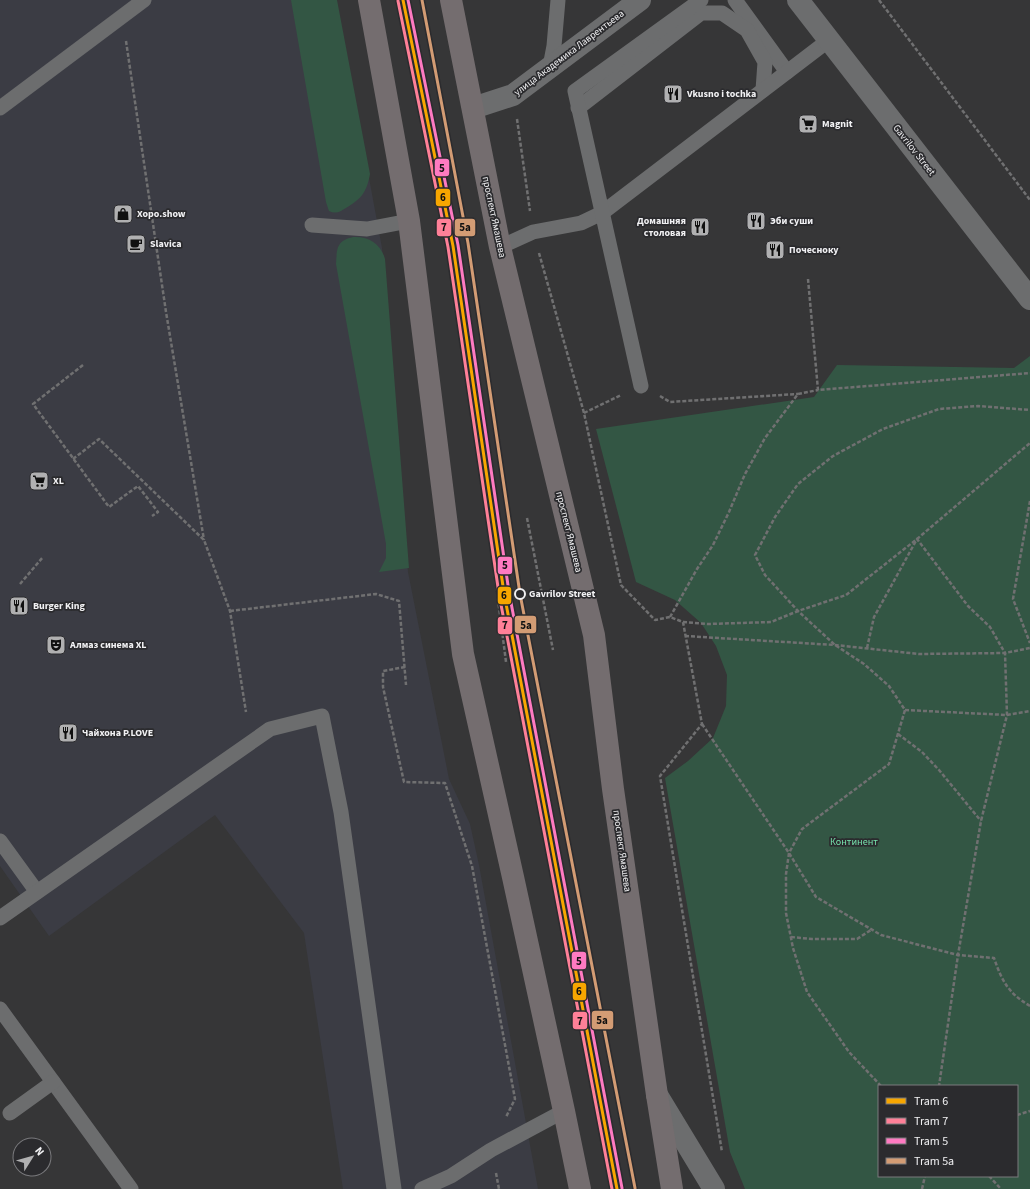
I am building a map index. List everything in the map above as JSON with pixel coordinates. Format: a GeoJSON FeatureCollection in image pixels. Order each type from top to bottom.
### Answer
{"type":"FeatureCollection","features":[{"type":"Feature","properties":{"kind":"main road"},"geometry":{"type":"LineString","coordinates":[[369,0],[409,221],[463,654],[580,1189]]}},
{"type":"Feature","properties":{"kind":"main road","name":"проспект Ямашева"},"geometry":{"type":"LineString","coordinates":[[451,0],[500,247],[594,635],[657,1095],[672,1189]]}},
{"type":"Feature","properties":{"kind":"street","name":"улица Академика Лаврентьева"},"geometry":{"type":"LineString","coordinates":[[473,108],[513,95],[640,0]]}},
{"type":"Feature","properties":{"kind":"street","name":"Gavrilov Street"},"geometry":{"type":"LineString","coordinates":[[798,0],[1030,299]]}},
{"type":"Feature","properties":{"kind":"street"},"geometry":{"type":"LineString","coordinates":[[657,1095],[714,1189]]}},
{"type":"Feature","properties":{"kind":"lane"},"geometry":{"type":"LineString","coordinates":[[0,108],[144,0]]}},
{"type":"Feature","properties":{"kind":"lane"},"geometry":{"type":"LineString","coordinates":[[550,67],[554,46],[558,0]]}},
{"type":"Feature","properties":{"kind":"lane"},"geometry":{"type":"LineString","coordinates":[[641,386],[575,91],[701,0]]}},
{"type":"Feature","properties":{"kind":"lane"},"geometry":{"type":"LineString","coordinates":[[735,0],[788,72]]}},
{"type":"Feature","properties":{"kind":"lane"},"geometry":{"type":"LineString","coordinates":[[578,108],[701,13],[722,13],[747,30],[765,62],[763,90]]}},
{"type":"Feature","properties":{"kind":"lane"},"geometry":{"type":"LineString","coordinates":[[500,247],[533,232],[581,223],[602,214],[829,40]]}},
{"type":"Feature","properties":{"kind":"lane"},"geometry":{"type":"LineString","coordinates":[[312,225],[367,229],[409,221]]}},
{"type":"Feature","properties":{"kind":"lane"},"geometry":{"type":"LineString","coordinates":[[0,918],[270,729],[322,716],[342,812],[394,1189]]}},
{"type":"Feature","properties":{"kind":"lane"},"geometry":{"type":"LineString","coordinates":[[0,840],[37,892]]}},
{"type":"Feature","properties":{"kind":"lane"},"geometry":{"type":"LineString","coordinates":[[0,1009],[131,1189]]}},
{"type":"Feature","properties":{"kind":"lane"},"geometry":{"type":"LineString","coordinates":[[10,1113],[53,1082]]}},
{"type":"Feature","properties":{"kind":"lane"},"geometry":{"type":"LineString","coordinates":[[422,1189],[451,1176],[491,1150],[564,1111]]}},
{"type":"Feature","properties":{"kind":"path"},"geometry":{"type":"LineString","coordinates":[[880,0],[1030,200]]}},
{"type":"Feature","properties":{"kind":"path"},"geometry":{"type":"LineString","coordinates":[[123,16],[166,312],[204,540],[230,611],[246,712]]}},
{"type":"Feature","properties":{"kind":"path"},"geometry":{"type":"LineString","coordinates":[[513,95],[533,232],[584,413],[621,585],[656,620],[670,617],[683,622],[707,624],[771,622],[798,611],[846,595],[917,539],[1030,443]]}},
{"type":"Feature","properties":{"kind":"path"},"geometry":{"type":"LineString","coordinates":[[808,279],[818,390]]}},
{"type":"Feature","properties":{"kind":"path"},"geometry":{"type":"LineString","coordinates":[[83,365],[33,404],[109,507],[138,486],[158,512],[152,516]]}},
{"type":"Feature","properties":{"kind":"path"},"geometry":{"type":"LineString","coordinates":[[584,413],[641,386],[670,402],[798,394],[818,390],[1030,374]]}},
{"type":"Feature","properties":{"kind":"path"},"geometry":{"type":"LineString","coordinates":[[670,617],[712,545],[729,512],[745,474],[765,438],[798,394]]}},
{"type":"Feature","properties":{"kind":"path"},"geometry":{"type":"LineString","coordinates":[[880,1085],[849,1052],[807,992],[791,937],[786,913],[786,874],[789,854],[802,829],[889,764],[905,710],[889,686],[864,664],[835,645],[798,611],[765,575],[754,554],[775,518],[798,484],[833,456],[883,428],[939,409],[978,406],[1030,410]]}},
{"type":"Feature","properties":{"kind":"path"},"geometry":{"type":"LineString","coordinates":[[73,459],[99,439],[204,540]]}},
{"type":"Feature","properties":{"kind":"path"},"geometry":{"type":"LineString","coordinates":[[1030,501],[1014,599],[1030,643]]}},
{"type":"Feature","properties":{"kind":"path"},"geometry":{"type":"LineString","coordinates":[[527,518],[553,650]]}},
{"type":"Feature","properties":{"kind":"path"},"geometry":{"type":"LineString","coordinates":[[488,521],[506,662]]}},
{"type":"Feature","properties":{"kind":"path"},"geometry":{"type":"LineString","coordinates":[[868,648],[874,617],[917,539]]}},
{"type":"Feature","properties":{"kind":"path"},"geometry":{"type":"LineString","coordinates":[[917,539],[968,606],[990,626],[1005,653],[1007,715],[981,821],[958,955],[939,1085]]}},
{"type":"Feature","properties":{"kind":"path"},"geometry":{"type":"LineString","coordinates":[[20,584],[43,557]]}},
{"type":"Feature","properties":{"kind":"path"},"geometry":{"type":"LineString","coordinates":[[230,611],[376,594],[399,601],[406,685]]}},
{"type":"Feature","properties":{"kind":"path"},"geometry":{"type":"LineString","coordinates":[[683,622],[702,724],[816,897],[880,935],[958,955],[994,958],[1001,979],[1017,998],[1030,1006]]}},
{"type":"Feature","properties":{"kind":"path"},"geometry":{"type":"LineString","coordinates":[[685,636],[835,645],[919,654],[1005,653],[1030,648]]}},
{"type":"Feature","properties":{"kind":"path"},"geometry":{"type":"LineString","coordinates":[[405,667],[383,671],[383,687],[404,782],[445,783],[472,866],[515,1099],[491,1150],[499,1189]]}},
{"type":"Feature","properties":{"kind":"path"},"geometry":{"type":"LineString","coordinates":[[905,710],[1007,715],[1030,711]]}},
{"type":"Feature","properties":{"kind":"path"},"geometry":{"type":"LineString","coordinates":[[702,724],[660,776],[724,1158]]}},
{"type":"Feature","properties":{"kind":"path"},"geometry":{"type":"LineString","coordinates":[[898,734],[922,752],[939,770],[981,821]]}},
{"type":"Feature","properties":{"kind":"path"},"geometry":{"type":"LineString","coordinates":[[791,937],[812,939],[857,939],[871,930]]}},
{"type":"Feature","properties":{"kind":"path"},"geometry":{"type":"LineString","coordinates":[[1018,1115],[1030,1111]]}},
{"type":"Feature","properties":{"kind":"path"},"geometry":{"type":"LineString","coordinates":[[922,1189],[925,1177]]}},
{"type":"Feature","properties":{"kind":"path"},"geometry":{"type":"LineString","coordinates":[[990,1177],[1001,1189]]}},
{"type":"Feature","properties":{"kind":"shaded area"},"geometry":{"type":"Polygon","coordinates":[[[0,0],[336,0],[382,248],[408,572],[449,779],[470,824],[479,865],[538,1189],[343,1189],[304,933],[215,815],[49,936],[0,866],[0,0]]]}},
{"type":"Feature","properties":{"kind":"green space"},"geometry":{"type":"Polygon","coordinates":[[[291,0],[337,0],[370,174],[366,188],[361,197],[353,204],[338,212],[329,211],[326,202],[291,0]]]}},
{"type":"Feature","properties":{"kind":"green space"},"geometry":{"type":"Polygon","coordinates":[[[353,237],[364,238],[374,242],[381,249],[385,259],[409,568],[379,572],[386,558],[386,544],[336,264],[338,246],[343,241],[353,237]]]}},
{"type":"Feature","properties":{"kind":"green space","name":"Континент"},"geometry":{"type":"Polygon","coordinates":[[[1030,356],[1030,1189],[745,1189],[730,1152],[665,778],[688,761],[713,738],[726,706],[727,675],[716,646],[701,623],[675,600],[636,582],[596,429],[814,397],[837,365],[1014,368],[1030,356]]]}},
{"type":"Feature","properties":{"kind":"tram line","name":"6"},"geometry":{"type":"LineString","coordinates":[[403,0],[453,246],[504,593],[617,1189]]}},
{"type":"Feature","properties":{"kind":"tram line","name":"5"},"geometry":{"type":"LineString","coordinates":[[408,0],[458,245],[509,592],[622,1188]]}},
{"type":"Feature","properties":{"kind":"tram line","name":"5а"},"geometry":{"type":"LineString","coordinates":[[422,0],[468,243],[520,594],[635,1188]]}},
{"type":"Feature","properties":{"kind":"tram line","name":"7"},"geometry":{"type":"LineString","coordinates":[[398,1],[448,247],[499,594],[612,1189]]}},
{"type":"Feature","properties":{"kind":"place","name":"Vkusno i tochka"},"geometry":{"type":"Point","coordinates":[673,94]}},
{"type":"Feature","properties":{"kind":"place","name":"Magnit"},"geometry":{"type":"Point","coordinates":[808,124]}},
{"type":"Feature","properties":{"kind":"place","name":"Xopo.show"},"geometry":{"type":"Point","coordinates":[123,214]}},
{"type":"Feature","properties":{"kind":"place","name":"Эби суши"},"geometry":{"type":"Point","coordinates":[756,221]}},
{"type":"Feature","properties":{"kind":"place","name":"Домашняя столовая"},"geometry":{"type":"Point","coordinates":[700,227]}},
{"type":"Feature","properties":{"kind":"place","name":"Slavica"},"geometry":{"type":"Point","coordinates":[136,244]}},
{"type":"Feature","properties":{"kind":"place","name":"Почесноку"},"geometry":{"type":"Point","coordinates":[775,250]}},
{"type":"Feature","properties":{"kind":"place","name":"XL"},"geometry":{"type":"Point","coordinates":[39,481]}},
{"type":"Feature","properties":{"kind":"place","name":"Gavrilov Street"},"geometry":{"type":"Point","coordinates":[520,594]}},
{"type":"Feature","properties":{"kind":"place","name":"Burger King"},"geometry":{"type":"Point","coordinates":[19,606]}},
{"type":"Feature","properties":{"kind":"place","name":"Алмаз синема XL"},"geometry":{"type":"Point","coordinates":[56,645]}},
{"type":"Feature","properties":{"kind":"place","name":"Чайхона P.LOVE"},"geometry":{"type":"Point","coordinates":[68,733]}}]}
